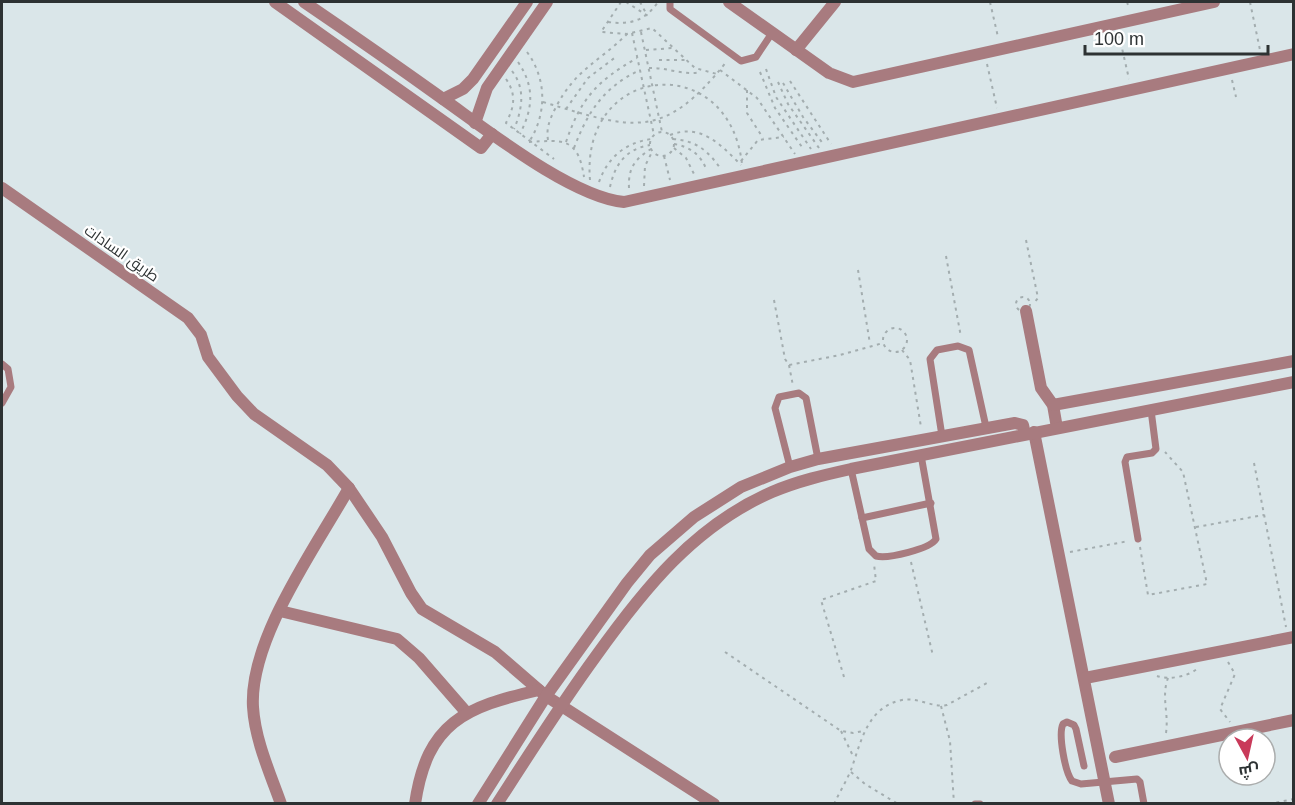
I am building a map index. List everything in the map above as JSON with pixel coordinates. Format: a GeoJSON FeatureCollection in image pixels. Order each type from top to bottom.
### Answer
{"type":"FeatureCollection","features":[{"type":"Feature","properties":{"kind":"street"},"geometry":{"type":"LineString","coordinates":[[275,2],[481,148],[492,134]]}},
{"type":"Feature","properties":{"kind":"street"},"geometry":{"type":"LineString","coordinates":[[304,2],[492,134],[594,196],[607,200],[631,201],[672,193],[1293,54]]}},
{"type":"Feature","properties":{"kind":"street"},"geometry":{"type":"LineString","coordinates":[[444,99],[463,89],[473,79],[527,2]]}},
{"type":"Feature","properties":{"kind":"street"},"geometry":{"type":"LineString","coordinates":[[476,123],[481,100],[487,88],[547,2]]}},
{"type":"Feature","properties":{"kind":"street"},"geometry":{"type":"LineString","coordinates":[[729,2],[836,78],[853,82],[1215,2]]}},
{"type":"Feature","properties":{"kind":"street"},"geometry":{"type":"LineString","coordinates":[[796,50],[835,2]]}},
{"type":"Feature","properties":{"kind":"street"},"geometry":{"type":"LineString","coordinates":[[473,79],[487,88]]}},
{"type":"Feature","properties":{"kind":"street","name":"طريق السادات"},"geometry":{"type":"LineString","coordinates":[[2,188],[188,318],[201,335],[208,357],[226,383],[254,414],[327,465],[349,488],[382,537],[411,593],[422,609],[495,652],[542,693],[714,804]]}},
{"type":"Feature","properties":{"kind":"street"},"geometry":{"type":"LineString","coordinates":[[1029,308],[1042,391],[1053,405],[1057,428]]}},
{"type":"Feature","properties":{"kind":"street"},"geometry":{"type":"LineString","coordinates":[[1053,405],[1293,361]]}},
{"type":"Feature","properties":{"kind":"street"},"geometry":{"type":"LineString","coordinates":[[497,804],[561,704],[642,594],[691,543],[724,518],[771,492],[796,482],[851,469],[1293,382]]}},
{"type":"Feature","properties":{"kind":"street"},"geometry":{"type":"LineString","coordinates":[[478,804],[542,693],[627,582],[671,535],[714,503],[763,477],[818,459],[1018,423],[1023,425],[1029,433],[1058,554],[1109,804]]}},
{"type":"Feature","properties":{"kind":"street"},"geometry":{"type":"LineString","coordinates":[[281,804],[264,759],[253,708],[256,668],[280,611],[349,488]]}},
{"type":"Feature","properties":{"kind":"street"},"geometry":{"type":"LineString","coordinates":[[280,611],[397,639],[419,658],[466,712]]}},
{"type":"Feature","properties":{"kind":"street"},"geometry":{"type":"LineString","coordinates":[[1085,678],[1291,638]]}},
{"type":"Feature","properties":{"kind":"street"},"geometry":{"type":"LineString","coordinates":[[415,804],[424,764],[439,737],[466,712],[542,693]]}},
{"type":"Feature","properties":{"kind":"street"},"geometry":{"type":"LineString","coordinates":[[1258,727],[1293,720]]}},
{"type":"Feature","properties":{"kind":"street"},"geometry":{"type":"LineString","coordinates":[[1115,757],[1217,736]]}},
{"type":"Feature","properties":{"kind":"lane"},"geometry":{"type":"LineString","coordinates":[[670,2],[670,9],[741,61],[751,60],[772,33]]}},
{"type":"Feature","properties":{"kind":"lane"},"geometry":{"type":"LineString","coordinates":[[942,436],[931,355],[937,350],[963,346],[971,354],[986,427]]}},
{"type":"Feature","properties":{"kind":"lane"},"geometry":{"type":"LineString","coordinates":[[2,364],[8,369],[11,387],[2,403]]}},
{"type":"Feature","properties":{"kind":"lane"},"geometry":{"type":"LineString","coordinates":[[790,467],[775,404],[779,397],[795,394],[806,398],[818,459]]}},
{"type":"Feature","properties":{"kind":"lane"},"geometry":{"type":"LineString","coordinates":[[1138,539],[1125,459],[1152,453],[1156,446],[1150,410]]}},
{"type":"Feature","properties":{"kind":"lane"},"geometry":{"type":"LineString","coordinates":[[851,469],[872,552],[881,557],[928,546],[936,539],[921,455]]}},
{"type":"Feature","properties":{"kind":"lane"},"geometry":{"type":"LineString","coordinates":[[862,518],[931,503]]}},
{"type":"Feature","properties":{"kind":"lane"},"geometry":{"type":"LineString","coordinates":[[1084,766],[1076,729],[1074,725],[1067,722],[1063,724],[1061,732],[1069,778],[1081,784],[1137,779],[1140,782],[1144,804]]}},
{"type":"Feature","properties":{"kind":"lane"},"geometry":{"type":"LineString","coordinates":[[975,804],[980,804]]}},
{"type":"Feature","properties":{"kind":"path"},"geometry":{"type":"LineString","coordinates":[[621,2],[601,32],[627,34],[652,28],[701,72]]}},
{"type":"Feature","properties":{"kind":"path"},"geometry":{"type":"LineString","coordinates":[[626,2],[648,16]]}},
{"type":"Feature","properties":{"kind":"path"},"geometry":{"type":"LineString","coordinates":[[640,2],[648,16]]}},
{"type":"Feature","properties":{"kind":"path"},"geometry":{"type":"LineString","coordinates":[[608,22],[626,23],[648,16],[658,2]]}},
{"type":"Feature","properties":{"kind":"path"},"geometry":{"type":"LineString","coordinates":[[990,2],[1001,49]]}},
{"type":"Feature","properties":{"kind":"path"},"geometry":{"type":"LineString","coordinates":[[1250,2],[1263,61]]}},
{"type":"Feature","properties":{"kind":"path"},"geometry":{"type":"LineString","coordinates":[[1116,24],[1132,90]]}},
{"type":"Feature","properties":{"kind":"path"},"geometry":{"type":"LineString","coordinates":[[641,31],[662,132]]}},
{"type":"Feature","properties":{"kind":"path"},"geometry":{"type":"LineString","coordinates":[[632,33],[654,135]]}},
{"type":"Feature","properties":{"kind":"path"},"geometry":{"type":"LineString","coordinates":[[548,140],[548,127],[562,94],[580,72],[627,34]]}},
{"type":"Feature","properties":{"kind":"path"},"geometry":{"type":"LineString","coordinates":[[645,51],[673,48]]}},
{"type":"Feature","properties":{"kind":"path"},"geometry":{"type":"LineString","coordinates":[[985,53],[1000,120]]}},
{"type":"Feature","properties":{"kind":"path"},"geometry":{"type":"LineString","coordinates":[[543,102],[618,122],[651,121],[680,110],[700,94],[732,54]]}},
{"type":"Feature","properties":{"kind":"path"},"geometry":{"type":"LineString","coordinates":[[509,56],[537,69],[543,102],[538,125],[529,142]]}},
{"type":"Feature","properties":{"kind":"path"},"geometry":{"type":"LineString","coordinates":[[509,56],[514,104],[506,123],[555,159]]}},
{"type":"Feature","properties":{"kind":"path"},"geometry":{"type":"LineString","coordinates":[[509,56],[522,94],[519,115],[513,129]]}},
{"type":"Feature","properties":{"kind":"path"},"geometry":{"type":"LineString","coordinates":[[509,56],[524,70],[532,94],[527,120],[520,134]]}},
{"type":"Feature","properties":{"kind":"path"},"geometry":{"type":"LineString","coordinates":[[566,109],[588,78],[617,56]]}},
{"type":"Feature","properties":{"kind":"path"},"geometry":{"type":"LineString","coordinates":[[566,142],[576,112],[597,85],[637,58]]}},
{"type":"Feature","properties":{"kind":"path"},"geometry":{"type":"LineString","coordinates":[[658,60],[686,60]]}},
{"type":"Feature","properties":{"kind":"path"},"geometry":{"type":"LineString","coordinates":[[649,68],[664,68],[692,74],[701,72],[717,74]]}},
{"type":"Feature","properties":{"kind":"path"},"geometry":{"type":"LineString","coordinates":[[766,69],[776,97],[822,159]]}},
{"type":"Feature","properties":{"kind":"path"},"geometry":{"type":"LineString","coordinates":[[1229,69],[1236,97]]}},
{"type":"Feature","properties":{"kind":"path"},"geometry":{"type":"LineString","coordinates":[[574,148],[588,115],[607,90],[640,70]]}},
{"type":"Feature","properties":{"kind":"path"},"geometry":{"type":"LineString","coordinates":[[720,70],[757,98],[784,136],[822,159]]}},
{"type":"Feature","properties":{"kind":"path"},"geometry":{"type":"LineString","coordinates":[[760,72],[775,108],[822,159]]}},
{"type":"Feature","properties":{"kind":"path"},"geometry":{"type":"LineString","coordinates":[[790,81],[822,159]]}},
{"type":"Feature","properties":{"kind":"path"},"geometry":{"type":"LineString","coordinates":[[778,82],[788,104],[822,159]]}},
{"type":"Feature","properties":{"kind":"path"},"geometry":{"type":"LineString","coordinates":[[783,83],[803,117],[822,159]]}},
{"type":"Feature","properties":{"kind":"path"},"geometry":{"type":"LineString","coordinates":[[578,175],[590,182],[591,143],[601,119],[618,100],[652,86],[681,87],[700,94],[727,116],[736,135],[742,167],[716,141],[695,131],[685,130],[670,135]]}},
{"type":"Feature","properties":{"kind":"path"},"geometry":{"type":"LineString","coordinates":[[747,90],[747,113],[763,138]]}},
{"type":"Feature","properties":{"kind":"path"},"geometry":{"type":"LineString","coordinates":[[664,156],[652,150],[650,145],[654,135],[662,132],[670,135],[674,146],[691,165],[703,186]]}},
{"type":"Feature","properties":{"kind":"path"},"geometry":{"type":"LineString","coordinates":[[741,161],[754,143],[763,138],[784,136]]}},
{"type":"Feature","properties":{"kind":"path"},"geometry":{"type":"LineString","coordinates":[[594,196],[601,177],[618,152],[634,142],[651,139]]}},
{"type":"Feature","properties":{"kind":"path"},"geometry":{"type":"LineString","coordinates":[[673,139],[693,141],[701,146],[728,180]]}},
{"type":"Feature","properties":{"kind":"path"},"geometry":{"type":"LineString","coordinates":[[529,142],[548,140],[566,142],[574,148],[584,179]]}},
{"type":"Feature","properties":{"kind":"path"},"geometry":{"type":"LineString","coordinates":[[607,200],[618,163],[630,152],[650,145]]}},
{"type":"Feature","properties":{"kind":"path"},"geometry":{"type":"LineString","coordinates":[[664,156],[674,146],[683,146],[699,156],[704,164],[703,186]]}},
{"type":"Feature","properties":{"kind":"path"},"geometry":{"type":"LineString","coordinates":[[648,198],[643,174],[652,150]]}},
{"type":"Feature","properties":{"kind":"path"},"geometry":{"type":"LineString","coordinates":[[631,201],[628,180],[632,166],[652,150]]}},
{"type":"Feature","properties":{"kind":"path"},"geometry":{"type":"LineString","coordinates":[[664,156],[672,193]]}},
{"type":"Feature","properties":{"kind":"path"},"geometry":{"type":"LineString","coordinates":[[1026,240],[1038,298],[1038,302],[1029,308]]}},
{"type":"Feature","properties":{"kind":"path"},"geometry":{"type":"LineString","coordinates":[[946,256],[963,346]]}},
{"type":"Feature","properties":{"kind":"path"},"geometry":{"type":"LineString","coordinates":[[858,270],[870,346]]}},
{"type":"Feature","properties":{"kind":"path"},"geometry":{"type":"LineString","coordinates":[[774,300],[785,359],[789,365],[795,394]]}},
{"type":"Feature","properties":{"kind":"path"},"geometry":{"type":"LineString","coordinates":[[883,343],[887,330],[901,329],[907,337],[902,350]]}},
{"type":"Feature","properties":{"kind":"path"},"geometry":{"type":"LineString","coordinates":[[789,365],[883,343]]}},
{"type":"Feature","properties":{"kind":"path"},"geometry":{"type":"LineString","coordinates":[[883,343],[888,350],[902,350]]}},
{"type":"Feature","properties":{"kind":"path"},"geometry":{"type":"LineString","coordinates":[[902,350],[910,360],[923,439]]}},
{"type":"Feature","properties":{"kind":"path"},"geometry":{"type":"LineString","coordinates":[[1058,554],[1138,539],[1148,595],[1207,584],[1183,472],[1176,461],[1156,446]]}},
{"type":"Feature","properties":{"kind":"path"},"geometry":{"type":"LineString","coordinates":[[1254,463],[1291,638]]}},
{"type":"Feature","properties":{"kind":"path"},"geometry":{"type":"LineString","coordinates":[[1196,527],[1264,515]]}},
{"type":"Feature","properties":{"kind":"path"},"geometry":{"type":"LineString","coordinates":[[909,551],[933,656]]}},
{"type":"Feature","properties":{"kind":"path"},"geometry":{"type":"LineString","coordinates":[[844,677],[821,600],[876,581],[872,552]]}},
{"type":"Feature","properties":{"kind":"path"},"geometry":{"type":"LineString","coordinates":[[725,652],[841,731],[853,733],[864,730]]}},
{"type":"Feature","properties":{"kind":"path"},"geometry":{"type":"LineString","coordinates":[[1221,652],[1235,674],[1222,701],[1221,712],[1239,727]]}},
{"type":"Feature","properties":{"kind":"path"},"geometry":{"type":"LineString","coordinates":[[1164,747],[1168,716],[1163,691],[1168,678]]}},
{"type":"Feature","properties":{"kind":"path"},"geometry":{"type":"LineString","coordinates":[[834,804],[850,771],[864,730],[881,708],[916,699],[941,706],[955,702],[987,683]]}},
{"type":"Feature","properties":{"kind":"path"},"geometry":{"type":"LineString","coordinates":[[941,706],[950,741],[954,804]]}},
{"type":"Feature","properties":{"kind":"path"},"geometry":{"type":"LineString","coordinates":[[841,731],[854,758]]}},
{"type":"Feature","properties":{"kind":"path"},"geometry":{"type":"LineString","coordinates":[[850,771],[865,784],[898,804]]}},
{"type":"Feature","properties":{"kind":"path"},"geometry":{"type":"LineString","coordinates":[[1269,804],[1293,799]]}}]}
